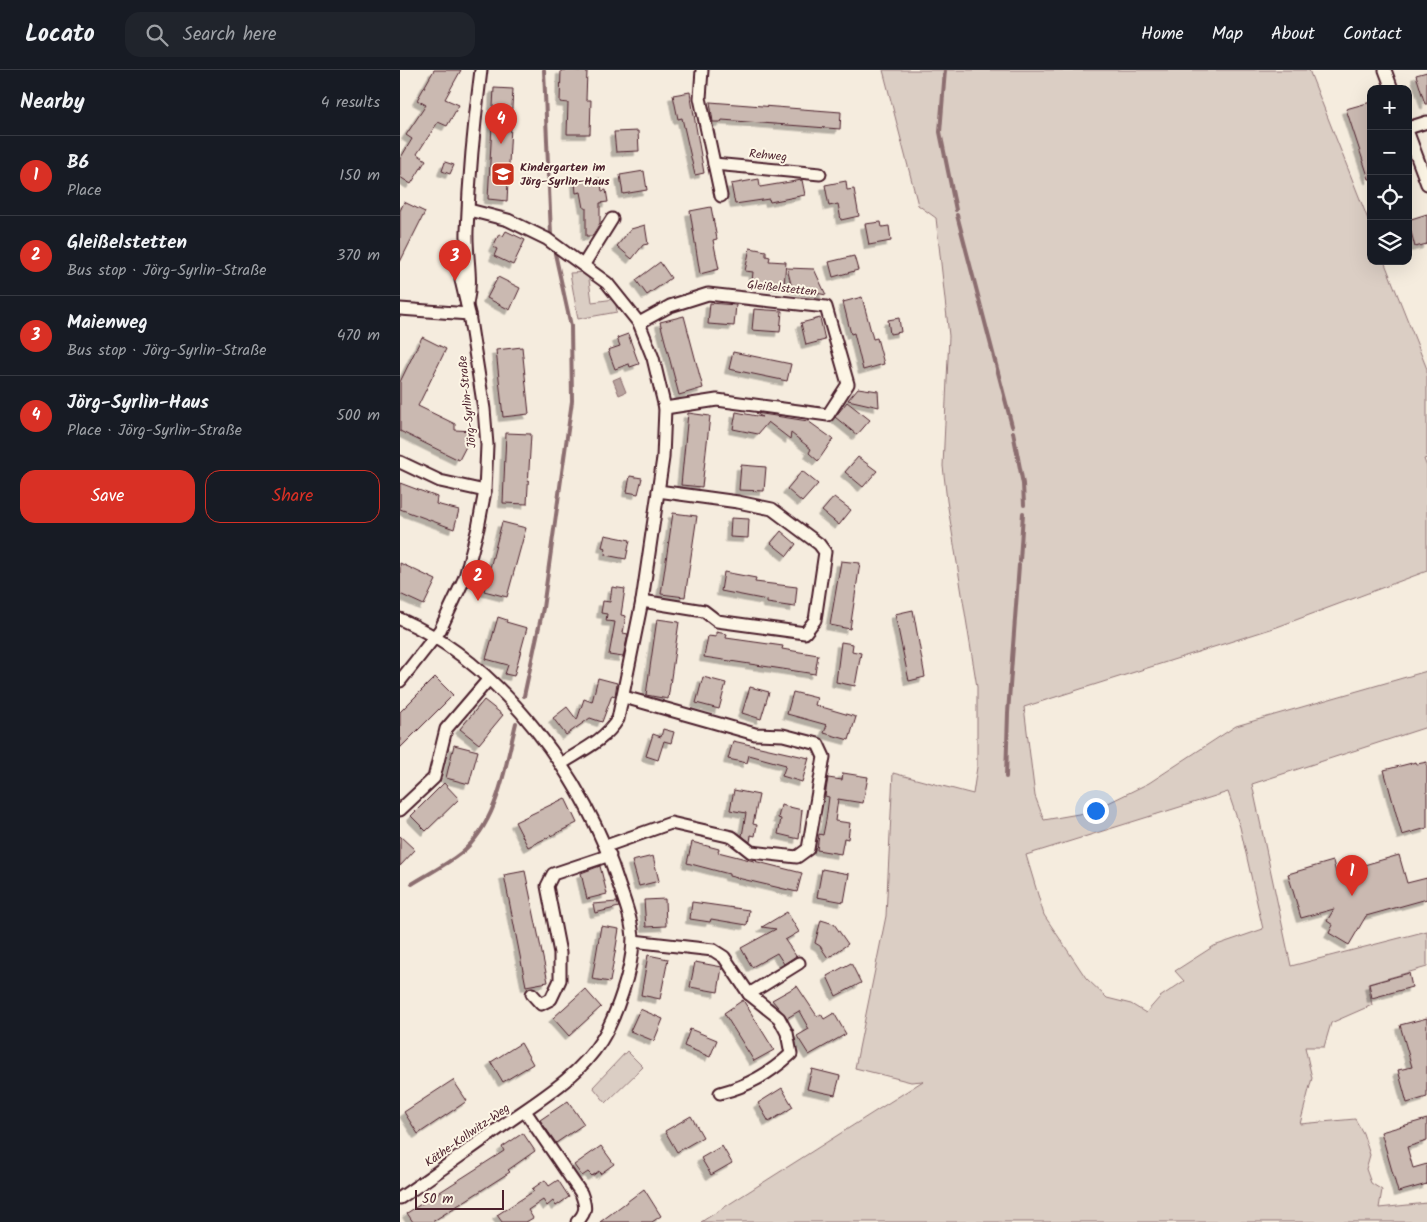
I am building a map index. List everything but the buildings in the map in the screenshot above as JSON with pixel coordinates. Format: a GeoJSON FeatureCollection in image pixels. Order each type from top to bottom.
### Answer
{"type":"FeatureCollection","features":[{"type":"Feature","properties":{"kind":"street","name":"Jörg-Syrlin-Straße"},"geometry":{"type":"LineString","coordinates":[[400,681],[435,639],[465,578],[485,491],[486,445],[484,409],[468,309],[471,280],[466,256],[474,133],[481,70]]}},
{"type":"Feature","properties":{"kind":"street"},"geometry":{"type":"LineString","coordinates":[[702,70],[700,98],[721,196]]}},
{"type":"Feature","properties":{"kind":"street"},"geometry":{"type":"LineString","coordinates":[[1385,70],[1391,85]]}},
{"type":"Feature","properties":{"kind":"street"},"geometry":{"type":"LineString","coordinates":[[1412,127],[1427,122]]}},
{"type":"Feature","properties":{"kind":"street"},"geometry":{"type":"LineString","coordinates":[[1412,144],[1427,184]]}},
{"type":"Feature","properties":{"kind":"street","name":"Rehweg"},"geometry":{"type":"LineString","coordinates":[[714,164],[820,174]]}},
{"type":"Feature","properties":{"kind":"street"},"geometry":{"type":"LineString","coordinates":[[469,210],[508,220],[547,239],[584,264],[607,283],[639,323],[653,358],[665,408],[663,458],[642,600],[624,697],[618,718],[611,730],[601,739],[562,763]]}},
{"type":"Feature","properties":{"kind":"street"},"geometry":{"type":"LineString","coordinates":[[584,264],[612,219]]}},
{"type":"Feature","properties":{"kind":"street","name":"Gleißelstetten"},"geometry":{"type":"LineString","coordinates":[[639,323],[670,306],[708,294],[826,307],[848,384],[828,415],[718,400],[665,408]]}},
{"type":"Feature","properties":{"kind":"street"},"geometry":{"type":"LineString","coordinates":[[400,309],[468,309]]}},
{"type":"Feature","properties":{"kind":"street"},"geometry":{"type":"LineString","coordinates":[[400,462],[440,481],[485,491]]}},
{"type":"Feature","properties":{"kind":"street"},"geometry":{"type":"LineString","coordinates":[[642,600],[704,611],[717,621],[805,633],[815,620],[817,610],[825,552],[819,544],[772,509],[658,491]]}},
{"type":"Feature","properties":{"kind":"street"},"geometry":{"type":"LineString","coordinates":[[400,619],[435,639]]}},
{"type":"Feature","properties":{"kind":"street","name":"Käthe-Kollwitz-Weg"},"geometry":{"type":"LineString","coordinates":[[400,1198],[568,1081],[601,1041],[620,996],[629,968],[633,941],[628,912],[608,851],[562,763],[517,707],[457,653],[435,639]]}},
{"type":"Feature","properties":{"kind":"street"},"geometry":{"type":"LineString","coordinates":[[400,810],[434,778],[446,728],[488,680]]}},
{"type":"Feature","properties":{"kind":"street"},"geometry":{"type":"LineString","coordinates":[[532,994],[541,1004],[551,998],[560,980],[560,953],[547,886],[553,874],[671,823],[732,837],[751,852],[797,857],[808,849],[824,757],[818,744],[783,735],[755,734],[624,697]]}},
{"type":"Feature","properties":{"kind":"street"},"geometry":{"type":"LineString","coordinates":[[633,941],[713,950],[724,957],[749,994],[779,1018],[787,1033],[791,1054],[774,1070],[752,1083],[720,1093]]}},
{"type":"Feature","properties":{"kind":"street"},"geometry":{"type":"LineString","coordinates":[[749,994],[799,963]]}},
{"type":"Feature","properties":{"kind":"street","name":"Käthe-Kollwitz-Weg"},"geometry":{"type":"LineString","coordinates":[[525,1111],[581,1193],[586,1206],[583,1216],[577,1222]]}},
{"type":"Feature","properties":{"kind":"shaded area"},"geometry":{"type":"Polygon","coordinates":[[[883,70],[1309,70],[1367,217],[1367,265],[1386,265],[1427,369],[1427,458],[1424,459],[1427,467],[1427,571],[1277,627],[1024,707],[1035,796],[1044,820],[1090,812],[1149,783],[1236,726],[1427,671],[1427,727],[1252,784],[1291,966],[1427,931],[1427,967],[1368,984],[1372,1005],[1331,1023],[1324,1047],[1305,1047],[1312,1078],[1300,1124],[1355,1119],[1363,1133],[1370,1155],[1366,1169],[1371,1183],[1382,1190],[1379,1208],[1427,1203],[1427,1222],[701,1222],[923,1081],[911,1082],[855,1068],[886,916],[893,773],[973,794],[977,767],[977,687],[943,466],[949,336],[936,218],[918,205],[883,70]],[[1228,792],[1026,855],[1044,915],[1086,978],[1107,998],[1131,1004],[1146,1013],[1160,997],[1184,981],[1175,971],[1214,946],[1263,929],[1240,827],[1228,792]]]}},
{"type":"Feature","properties":{"kind":"shaded area"},"geometry":{"type":"Polygon","coordinates":[[[588,272],[592,302],[615,299],[617,312],[578,319],[570,273],[588,272]]]}},
{"type":"Feature","properties":{"kind":"shaded area"},"geometry":{"type":"Polygon","coordinates":[[[620,377],[626,392],[619,395],[613,380],[620,377]]]}},
{"type":"Feature","properties":{"kind":"shaded area"},"geometry":{"type":"Polygon","coordinates":[[[627,1051],[643,1067],[606,1103],[593,1087],[627,1051]]]}},
{"type":"Feature","properties":{"kind":"waterway"},"geometry":{"type":"LineString","coordinates":[[544,70],[551,235]]}},
{"type":"Feature","properties":{"kind":"waterway"},"geometry":{"type":"LineString","coordinates":[[945,70],[940,132],[956,210]]}},
{"type":"Feature","properties":{"kind":"waterway"},"geometry":{"type":"LineString","coordinates":[[957,215],[1012,426]]}},
{"type":"Feature","properties":{"kind":"waterway"},"geometry":{"type":"LineString","coordinates":[[524,696],[543,608],[572,401],[571,326],[554,249]]}},
{"type":"Feature","properties":{"kind":"waterway"},"geometry":{"type":"LineString","coordinates":[[1013,432],[1023,484],[1024,505]]}},
{"type":"Feature","properties":{"kind":"waterway"},"geometry":{"type":"LineString","coordinates":[[1020,561],[1023,513]]}},
{"type":"Feature","properties":{"kind":"waterway"},"geometry":{"type":"LineString","coordinates":[[1006,777],[1008,713],[1019,565]]}},
{"type":"Feature","properties":{"kind":"waterway"},"geometry":{"type":"LineString","coordinates":[[412,884],[461,853],[474,841],[484,826],[504,776],[516,723]]}},
{"type":"Feature","properties":{"kind":"place","name":"Jörg-Syrlin-Haus"},"geometry":{"type":"Point","coordinates":[501,144]}},
{"type":"Feature","properties":{"kind":"place","name":"Kindergarten im Jörg-Syrlin-Haus"},"geometry":{"type":"Point","coordinates":[503,174]}},
{"type":"Feature","properties":{"kind":"place","name":"Maienweg"},"geometry":{"type":"Point","coordinates":[455,281]}},
{"type":"Feature","properties":{"kind":"place","name":"Gleißelstetten"},"geometry":{"type":"Point","coordinates":[478,601]}},
{"type":"Feature","properties":{"kind":"place","name":"B6"},"geometry":{"type":"Point","coordinates":[1352,896]}}]}
